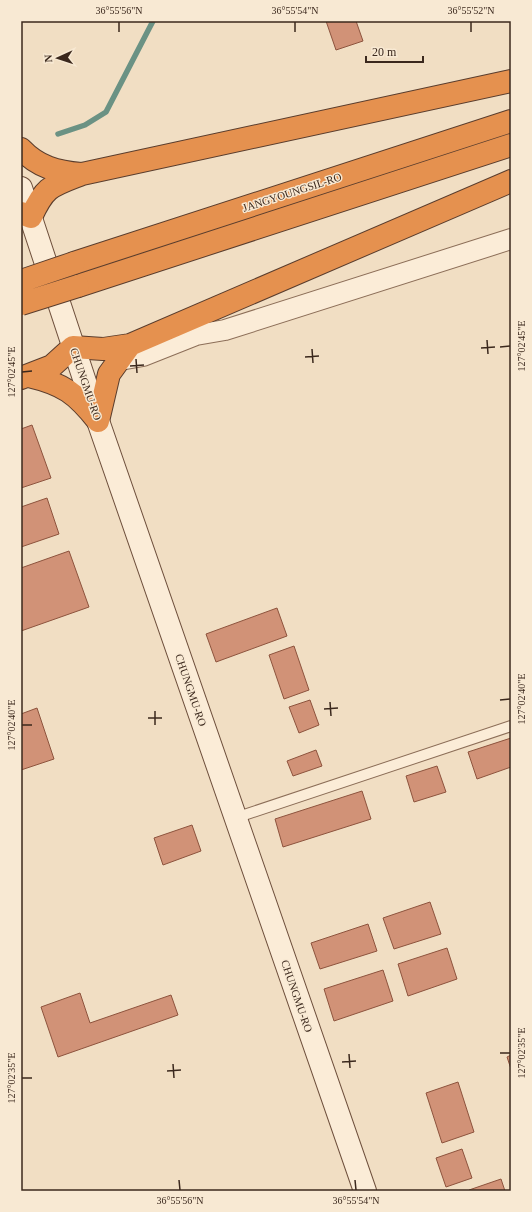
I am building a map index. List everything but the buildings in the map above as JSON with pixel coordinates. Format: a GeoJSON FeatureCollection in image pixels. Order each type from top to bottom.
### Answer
{"type":"FeatureCollection","features":[{"type":"Feature","properties":{"kind":"highway"},"geometry":{"type":"LineString","coordinates":[[26,215],[46,190],[52,186],[82,174],[511,81]]}},
{"type":"Feature","properties":{"kind":"highway","name":"JANGYOUNGSIL-RO"},"geometry":{"type":"LineString","coordinates":[[21,280],[511,121]]}},
{"type":"Feature","properties":{"kind":"highway","name":"JANGYOUNGSIL-RO"},"geometry":{"type":"LineString","coordinates":[[21,304],[511,145]]}},
{"type":"Feature","properties":{"kind":"highway"},"geometry":{"type":"LineString","coordinates":[[21,149],[37,164],[57,172],[82,174]]}},
{"type":"Feature","properties":{"kind":"highway"},"geometry":{"type":"LineString","coordinates":[[98,421],[109,374],[125,352],[511,181]]}},
{"type":"Feature","properties":{"kind":"highway"},"geometry":{"type":"LineString","coordinates":[[25,377],[52,366],[73,347],[125,352]]}},
{"type":"Feature","properties":{"kind":"highway"},"geometry":{"type":"LineString","coordinates":[[25,377],[52,381],[85,404],[98,421]]}},
{"type":"Feature","properties":{"kind":"street","name":"CHUNGMU-RO"},"geometry":{"type":"LineString","coordinates":[[21,188],[26,215],[365,1191]]}},
{"type":"Feature","properties":{"kind":"street"},"geometry":{"type":"LineString","coordinates":[[125,352],[142,356],[196,335],[225,330],[511,239]]}},
{"type":"Feature","properties":{"kind":"lane"},"geometry":{"type":"LineString","coordinates":[[236,818],[511,726]]}},
{"type":"Feature","properties":{"kind":"waterway"},"geometry":{"type":"LineString","coordinates":[[58,134],[85,125],[106,112],[153,21]]}}]}
